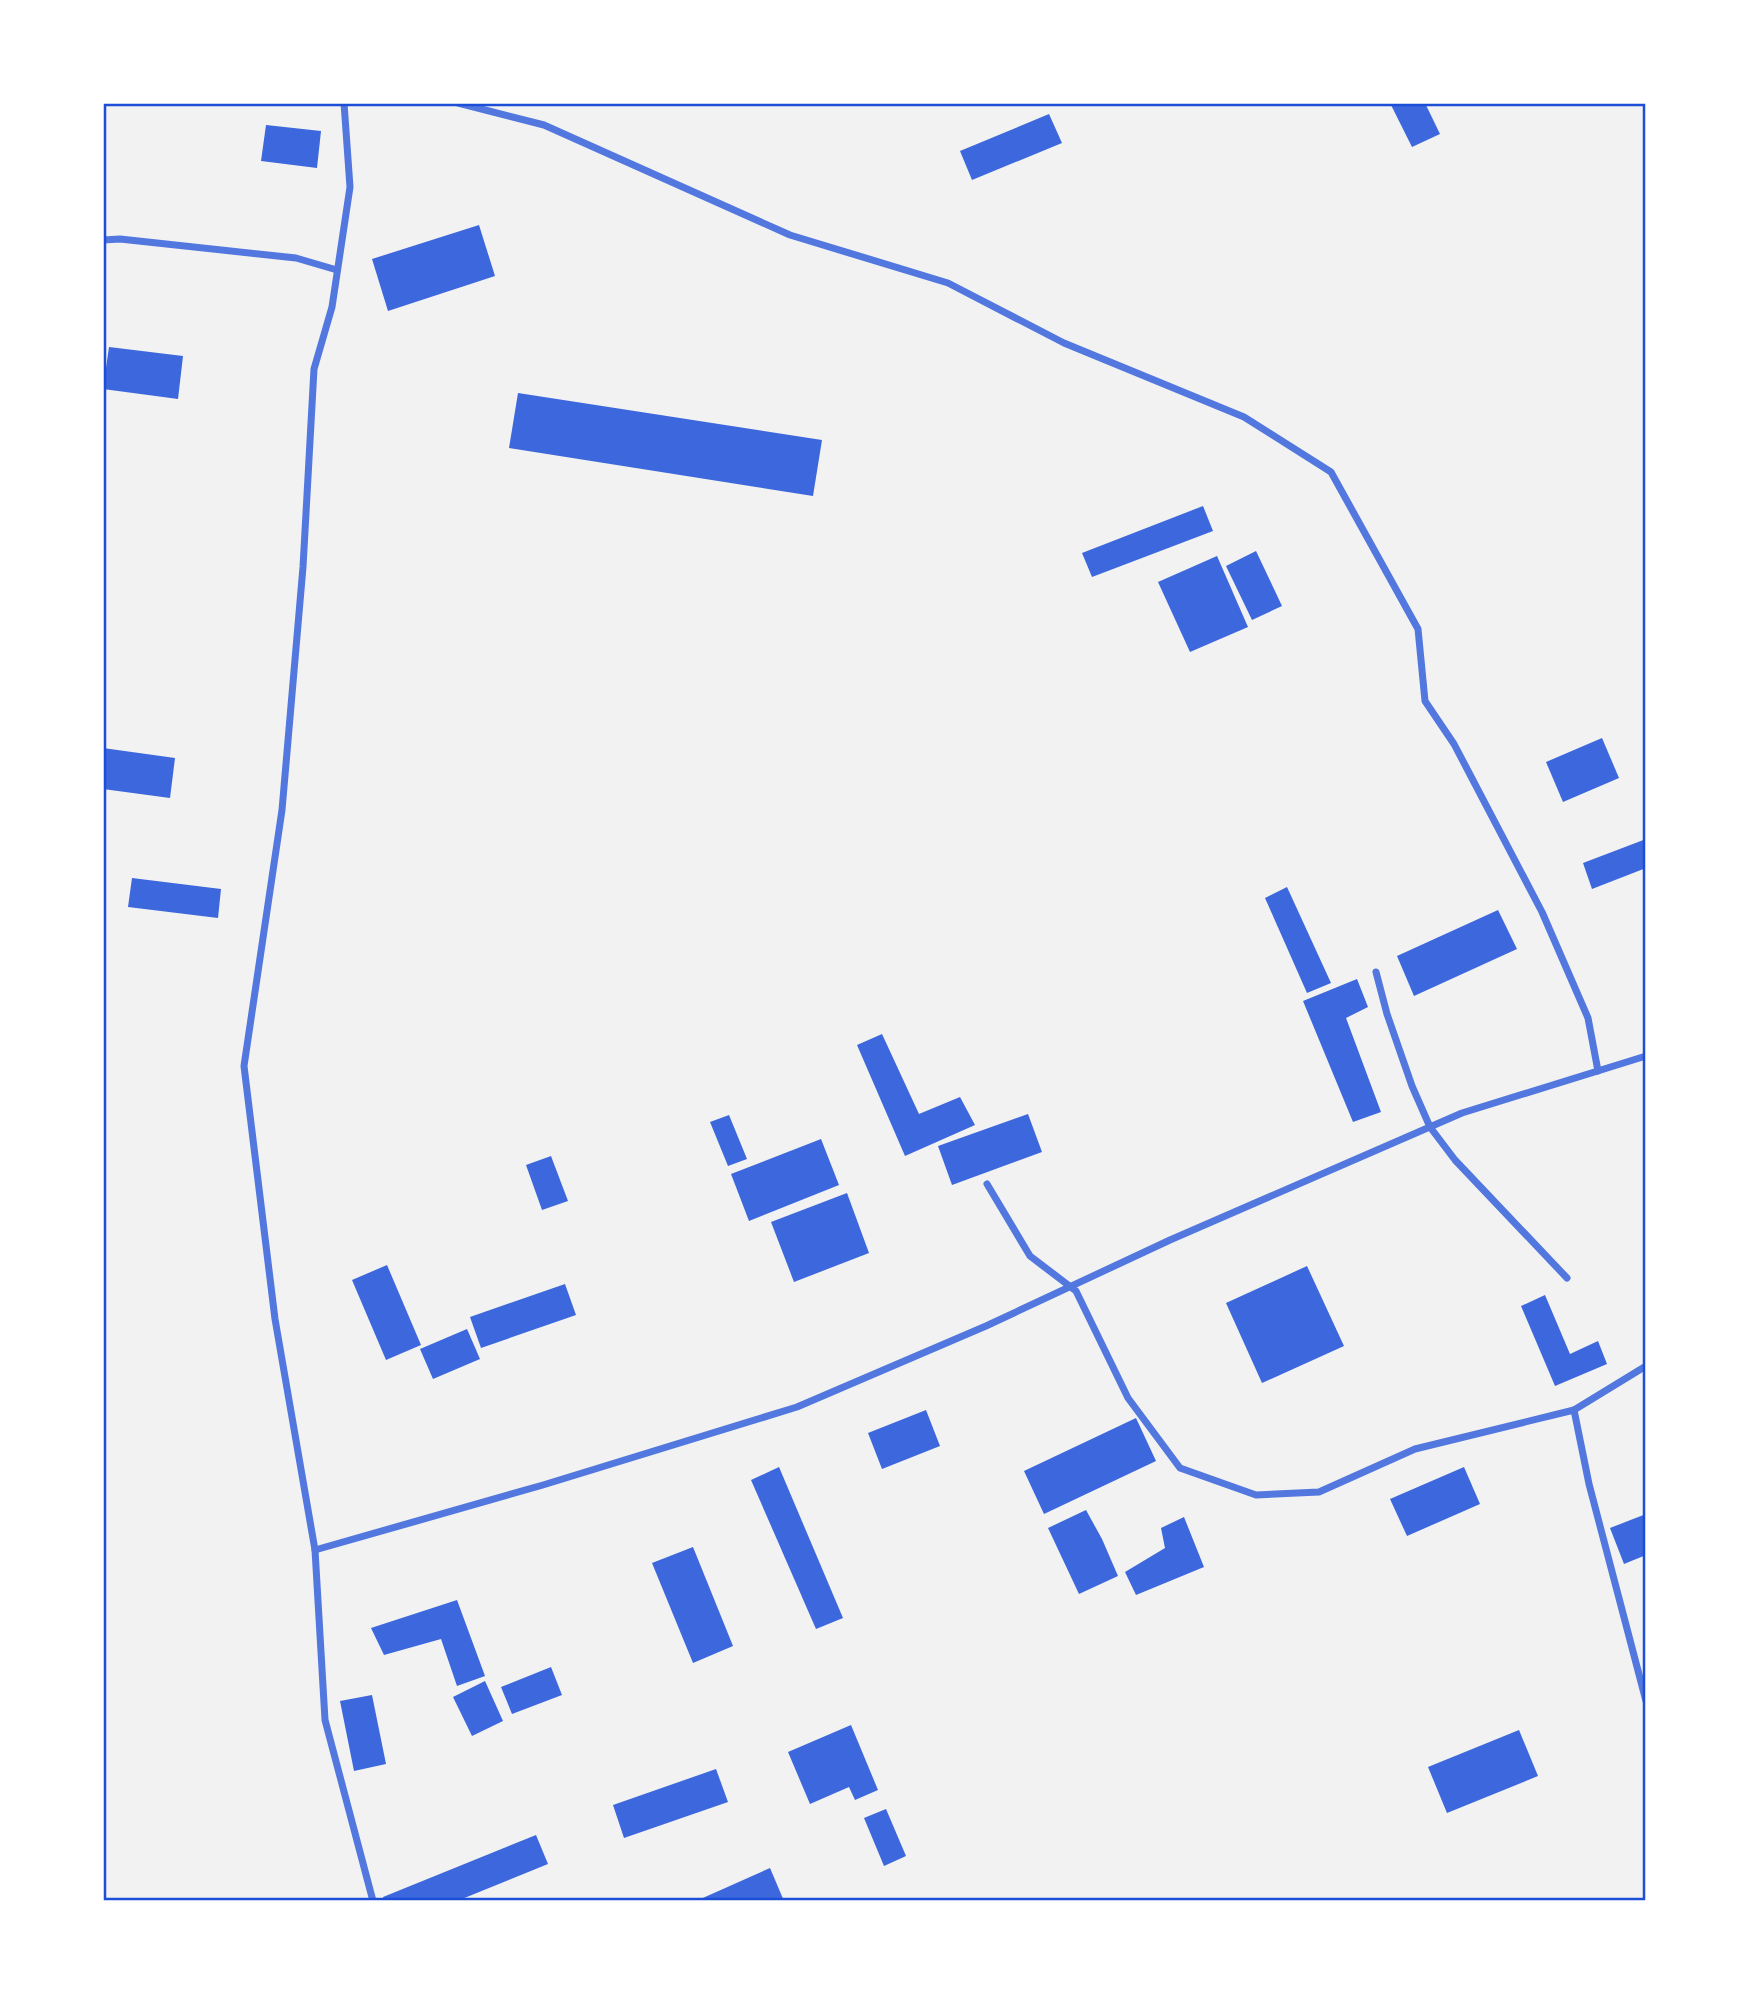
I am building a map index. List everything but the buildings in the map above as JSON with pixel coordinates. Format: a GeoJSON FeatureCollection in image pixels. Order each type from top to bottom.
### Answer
{"type":"FeatureCollection","features":[{"type":"Feature","properties":{"kind":"street"},"geometry":{"type":"LineString","coordinates":[[344,103],[350,187],[332,307],[314,369],[303,567],[282,810],[244,1066],[275,1319],[315,1550],[325,1720],[373,1901]]}},
{"type":"Feature","properties":{"kind":"street"},"geometry":{"type":"LineString","coordinates":[[458,103],[544,125],[790,234],[948,283],[1064,343],[1244,417],[1331,472],[1418,629],[1425,701],[1454,744],[1542,912],[1588,1018],[1598,1071]]}},
{"type":"Feature","properties":{"kind":"street"},"geometry":{"type":"LineString","coordinates":[[103,240],[120,239],[296,258],[337,270]]}},
{"type":"Feature","properties":{"kind":"street"},"geometry":{"type":"LineString","coordinates":[[1376,972],[1387,1014],[1430,1127],[1455,1160],[1567,1278]]}},
{"type":"Feature","properties":{"kind":"street"},"geometry":{"type":"LineString","coordinates":[[315,1550],[543,1485],[797,1407],[1462,1113],[1646,1056]]}},
{"type":"Feature","properties":{"kind":"street"},"geometry":{"type":"LineString","coordinates":[[987,1184],[1030,1255],[1076,1291],[1128,1398],[1180,1468],[1256,1495],[1319,1492],[1415,1449],[1574,1410],[1646,1366]]}},
{"type":"Feature","properties":{"kind":"street"},"geometry":{"type":"LineString","coordinates":[[1574,1410],[1589,1484],[1646,1701]]}}]}
